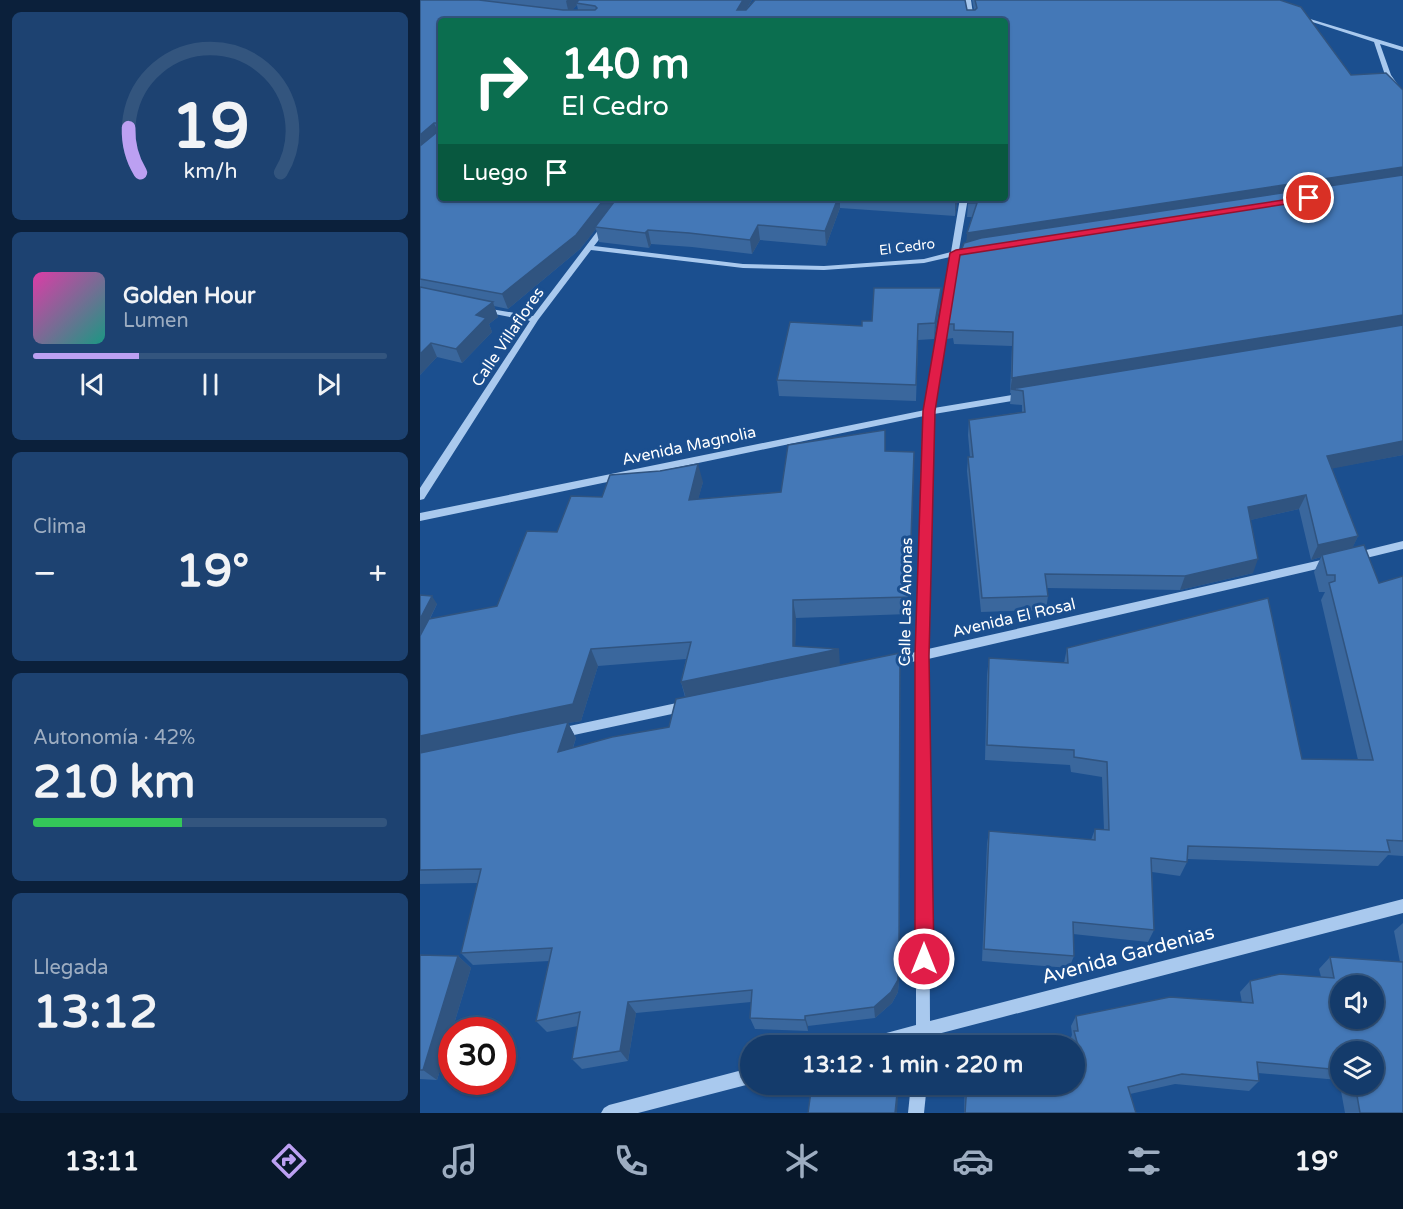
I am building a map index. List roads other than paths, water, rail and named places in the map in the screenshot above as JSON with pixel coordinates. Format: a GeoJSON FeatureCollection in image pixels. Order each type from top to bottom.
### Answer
{"type":"FeatureCollection","features":[{"type":"Feature","properties":{"kind":"street"},"geometry":{"type":"LineString","coordinates":[[968,0],[971,18]]}},
{"type":"Feature","properties":{"kind":"street"},"geometry":{"type":"LineString","coordinates":[[1292,14],[1403,49]]}},
{"type":"Feature","properties":{"kind":"street"},"geometry":{"type":"LineString","coordinates":[[1376,40],[1388,75],[1403,97]]}},
{"type":"Feature","properties":{"kind":"street","name":"Calle Las Anonas"},"geometry":{"type":"LineString","coordinates":[[924,1035],[922,656],[929,411],[964,201]]}},
{"type":"Feature","properties":{"kind":"street","name":"Calle Villaflores"},"geometry":{"type":"LineString","coordinates":[[420,496],[535,319],[614,215]]}},
{"type":"Feature","properties":{"kind":"street","name":"El Cedro"},"geometry":{"type":"LineString","coordinates":[[590,248],[742,266],[824,268],[924,261],[972,250]]}},
{"type":"Feature","properties":{"kind":"street"},"geometry":{"type":"LineString","coordinates":[[478,308],[535,319]]}},
{"type":"Feature","properties":{"kind":"street","name":"Avenida Magnolia"},"geometry":{"type":"LineString","coordinates":[[420,518],[929,411],[1033,394]]}},
{"type":"Feature","properties":{"kind":"street","name":"Avenida El Rosal"},"geometry":{"type":"LineString","coordinates":[[875,666],[1403,545]]}},
{"type":"Feature","properties":{"kind":"street"},"geometry":{"type":"LineString","coordinates":[[548,735],[700,703]]}},
{"type":"Feature","properties":{"kind":"street","name":"Avenida Gardenias"},"geometry":{"type":"LineString","coordinates":[[903,1035],[1403,906]]}},
{"type":"Feature","properties":{"kind":"street"},"geometry":{"type":"LineString","coordinates":[[609,1113],[740,1079]]}},
{"type":"Feature","properties":{"kind":"street"},"geometry":{"type":"LineString","coordinates":[[916,1113],[918,1095]]}}]}
